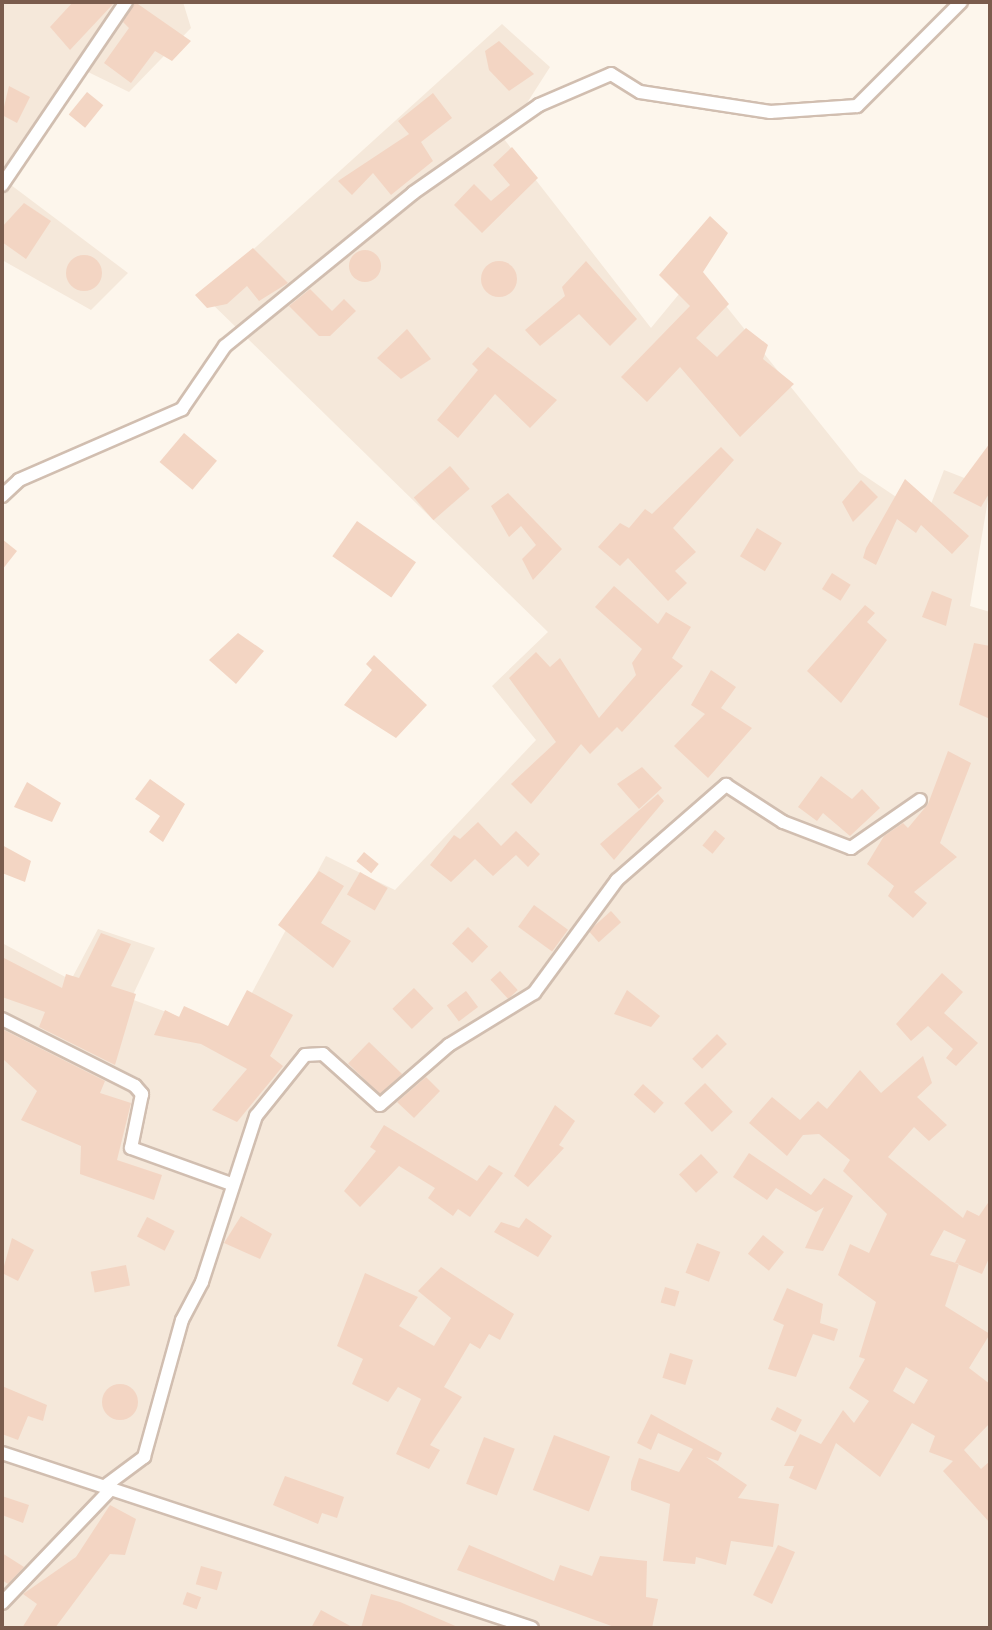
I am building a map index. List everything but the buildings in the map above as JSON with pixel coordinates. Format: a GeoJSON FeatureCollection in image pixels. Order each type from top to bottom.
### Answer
{"type":"FeatureCollection","features":[{"type":"Feature","properties":{"kind":"street"},"geometry":{"type":"LineString","coordinates":[[2,185],[126,2]]}},
{"type":"Feature","properties":{"kind":"street"},"geometry":{"type":"LineString","coordinates":[[2,496],[19,480],[182,409],[225,346],[413,193],[539,105],[611,74],[640,92],[770,112],[857,106],[961,2]]}},
{"type":"Feature","properties":{"kind":"street"},"geometry":{"type":"LineString","coordinates":[[2,1603],[108,1487],[144,1457],[231,1184],[256,1116],[305,1055],[323,1054],[380,1105],[449,1045],[534,993],[617,880],[726,785],[783,822],[851,848],[920,800]]}},
{"type":"Feature","properties":{"kind":"street"},"geometry":{"type":"LineString","coordinates":[[2,1019],[135,1086],[142,1094],[131,1148],[231,1184]]}},
{"type":"Feature","properties":{"kind":"street"},"geometry":{"type":"LineString","coordinates":[[2,1453],[532,1628]]}},
{"type":"Feature","properties":{"kind":"shaded area"},"geometry":{"type":"Polygon","coordinates":[[[2,2],[183,2],[191,28],[129,92],[86,71],[7,182],[128,273],[91,310],[2,260],[2,2]]]}},
{"type":"Feature","properties":{"kind":"shaded area"},"geometry":{"type":"Polygon","coordinates":[[[502,24],[550,67],[504,139],[651,328],[698,271],[859,472],[926,517],[944,470],[990,488],[970,606],[990,612],[990,1628],[2,1628],[2,943],[71,980],[98,929],[155,948],[131,999],[229,1035],[326,856],[395,890],[536,740],[492,686],[548,632],[203,295],[502,24]]]}}]}
